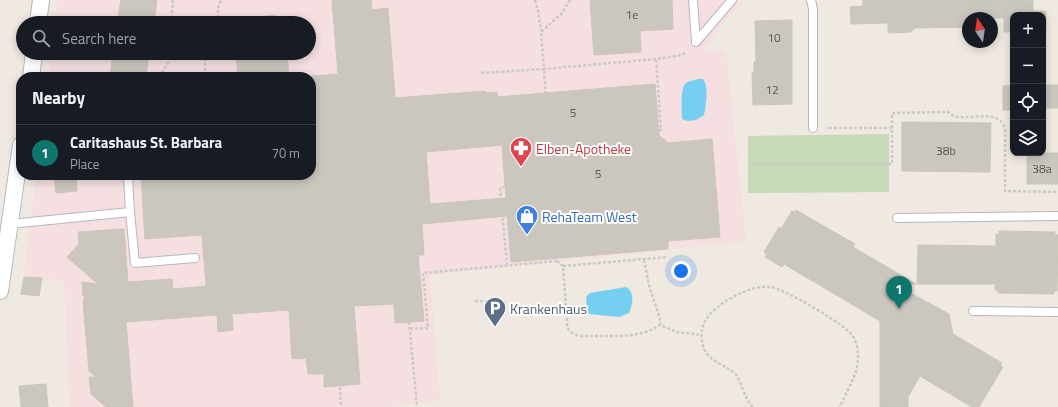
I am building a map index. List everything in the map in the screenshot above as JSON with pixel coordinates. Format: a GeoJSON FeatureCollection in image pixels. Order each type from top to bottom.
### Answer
{"type":"FeatureCollection","features":[{"type":"Feature","properties":{"kind":"street"},"geometry":{"type":"LineString","coordinates":[[39,16],[42,0]]}},
{"type":"Feature","properties":{"kind":"street"},"geometry":{"type":"LineString","coordinates":[[32,72],[33,60]]}},
{"type":"Feature","properties":{"kind":"street"},"geometry":{"type":"LineString","coordinates":[[0,291],[16,180]]}},
{"type":"Feature","properties":{"kind":"lane"},"geometry":{"type":"LineString","coordinates":[[693,0],[696,42]]}},
{"type":"Feature","properties":{"kind":"lane"},"geometry":{"type":"LineString","coordinates":[[696,42],[732,0]]}},
{"type":"Feature","properties":{"kind":"lane"},"geometry":{"type":"LineString","coordinates":[[811,0],[814,9],[813,128]]}},
{"type":"Feature","properties":{"kind":"lane"},"geometry":{"type":"LineString","coordinates":[[128,180],[135,263],[195,258]]}},
{"type":"Feature","properties":{"kind":"lane"},"geometry":{"type":"LineString","coordinates":[[10,224],[130,212]]}},
{"type":"Feature","properties":{"kind":"lane"},"geometry":{"type":"LineString","coordinates":[[897,218],[1058,216]]}},
{"type":"Feature","properties":{"kind":"lane"},"geometry":{"type":"LineString","coordinates":[[973,311],[1058,312]]}},
{"type":"Feature","properties":{"kind":"path"},"geometry":{"type":"LineString","coordinates":[[172,16],[173,0]]}},
{"type":"Feature","properties":{"kind":"path"},"geometry":{"type":"LineString","coordinates":[[218,16],[219,5],[222,0]]}},
{"type":"Feature","properties":{"kind":"path"},"geometry":{"type":"LineString","coordinates":[[535,0],[541,32],[557,261]]}},
{"type":"Feature","properties":{"kind":"path"},"geometry":{"type":"LineString","coordinates":[[541,32],[562,13],[570,0]]}},
{"type":"Feature","properties":{"kind":"path"},"geometry":{"type":"LineString","coordinates":[[481,73],[656,59],[682,55],[696,42]]}},
{"type":"Feature","properties":{"kind":"path"},"geometry":{"type":"LineString","coordinates":[[549,142],[662,130],[656,59]]}},
{"type":"Feature","properties":{"kind":"path"},"geometry":{"type":"LineString","coordinates":[[162,72],[168,60]]}},
{"type":"Feature","properties":{"kind":"path"},"geometry":{"type":"LineString","coordinates":[[205,60],[206,72]]}},
{"type":"Feature","properties":{"kind":"path"},"geometry":{"type":"LineString","coordinates":[[748,164],[892,164],[892,112],[948,112],[954,116],[995,118],[1002,122],[1005,130],[1005,191],[1058,192]]}},
{"type":"Feature","properties":{"kind":"path"},"geometry":{"type":"LineString","coordinates":[[813,128],[892,128]]}},
{"type":"Feature","properties":{"kind":"path"},"geometry":{"type":"LineString","coordinates":[[542,184],[552,183]]}},
{"type":"Feature","properties":{"kind":"path"},"geometry":{"type":"LineString","coordinates":[[505,187],[500,188],[507,265]]}},
{"type":"Feature","properties":{"kind":"path"},"geometry":{"type":"LineString","coordinates":[[410,329],[428,328],[423,273],[557,261],[563,266],[668,257]]}},
{"type":"Feature","properties":{"kind":"path"},"geometry":{"type":"LineString","coordinates":[[644,260],[660,325]]}},
{"type":"Feature","properties":{"kind":"path"},"geometry":{"type":"LineString","coordinates":[[563,266],[567,322],[568,328],[572,333],[582,336],[618,336],[642,332],[660,325],[677,332],[702,335]]}},
{"type":"Feature","properties":{"kind":"path"},"geometry":{"type":"LineString","coordinates":[[753,407],[748,401],[735,374],[713,360],[707,353],[703,345],[702,335],[706,320],[722,305],[739,294],[755,287],[762,286],[785,292],[834,321],[846,329],[853,337],[858,351],[858,364],[854,378],[840,407]]}},
{"type":"Feature","properties":{"kind":"path"},"geometry":{"type":"LineString","coordinates":[[475,302],[506,302]]}},
{"type":"Feature","properties":{"kind":"path"},"geometry":{"type":"LineString","coordinates":[[409,322],[417,407]]}},
{"type":"Feature","properties":{"kind":"path"},"geometry":{"type":"LineString","coordinates":[[340,387],[341,407]]}},
{"type":"Feature","properties":{"kind":"shaded area"},"geometry":{"type":"Polygon","coordinates":[[[57,0],[743,0],[703,49],[726,51],[746,241],[430,275],[440,400],[393,407],[70,407],[64,281],[24,276],[35,180],[316,180],[316,72],[49,72],[50,60],[316,60],[316,16],[55,16],[57,0]]]}},
{"type":"Feature","properties":{"kind":"green space"},"geometry":{"type":"Polygon","coordinates":[[[889,134],[889,192],[748,193],[748,136],[889,134]]]}},
{"type":"Feature","properties":{"kind":"water"},"geometry":{"type":"Polygon","coordinates":[[[703,79],[706,86],[704,115],[694,120],[688,121],[682,119],[682,94],[684,85],[687,82],[703,79]]]}},
{"type":"Feature","properties":{"kind":"water"},"geometry":{"type":"Polygon","coordinates":[[[626,287],[632,295],[629,313],[619,317],[589,314],[587,310],[586,297],[590,293],[626,287]]]}},
{"type":"Feature","properties":{"kind":"building"},"geometry":{"type":"Polygon","coordinates":[[[121,0],[157,0],[155,16],[118,16],[121,0]]]}},
{"type":"Feature","properties":{"kind":"building"},"geometry":{"type":"Polygon","coordinates":[[[332,0],[371,0],[372,10],[388,8],[395,98],[485,91],[486,93],[497,92],[497,97],[655,84],[659,135],[668,143],[712,139],[720,237],[668,241],[668,249],[511,262],[507,216],[422,224],[424,255],[418,255],[424,321],[395,323],[394,304],[354,306],[360,384],[324,387],[324,374],[308,374],[306,358],[292,359],[289,310],[232,314],[233,330],[218,332],[217,315],[126,322],[133,407],[106,407],[91,394],[89,377],[96,377],[89,371],[83,302],[85,297],[83,296],[82,282],[98,284],[67,257],[79,244],[78,232],[124,229],[128,282],[172,279],[173,289],[206,286],[202,235],[145,239],[141,180],[316,180],[316,76],[338,74],[332,0]],[[502,145],[426,152],[430,204],[506,198],[502,145]]]}},
{"type":"Feature","properties":{"kind":"building"},"geometry":{"type":"Polygon","coordinates":[[[590,0],[672,0],[673,29],[640,31],[641,52],[594,55],[590,0]]]}},
{"type":"Feature","properties":{"kind":"building"},"geometry":{"type":"Polygon","coordinates":[[[863,0],[1033,0],[1033,11],[1046,12],[1010,12],[1010,32],[1004,32],[1004,18],[998,18],[998,12],[962,12],[962,27],[914,28],[911,32],[888,33],[888,23],[851,24],[850,7],[863,6],[863,0]]]}},
{"type":"Feature","properties":{"kind":"building"},"geometry":{"type":"Polygon","coordinates":[[[792,20],[792,104],[753,105],[752,73],[754,73],[754,62],[756,62],[755,21],[792,20]]]}},
{"type":"Feature","properties":{"kind":"building"},"geometry":{"type":"Polygon","coordinates":[[[112,60],[148,60],[147,72],[111,72],[112,60]]]}},
{"type":"Feature","properties":{"kind":"building"},"geometry":{"type":"Polygon","coordinates":[[[237,60],[288,60],[289,72],[238,72],[237,60]]]}},
{"type":"Feature","properties":{"kind":"building"},"geometry":{"type":"Polygon","coordinates":[[[1046,85],[1058,85],[1058,108],[1046,108],[1046,85]]]}},
{"type":"Feature","properties":{"kind":"building"},"geometry":{"type":"Polygon","coordinates":[[[1003,86],[1010,86],[1010,110],[1003,110],[1003,86]]]}},
{"type":"Feature","properties":{"kind":"building"},"geometry":{"type":"Polygon","coordinates":[[[902,122],[991,123],[990,172],[902,171],[902,122]]]}},
{"type":"Feature","properties":{"kind":"building"},"geometry":{"type":"Polygon","coordinates":[[[1046,153],[1058,153],[1058,184],[1027,184],[1027,156],[1046,156],[1046,153]]]}},
{"type":"Feature","properties":{"kind":"building"},"geometry":{"type":"Polygon","coordinates":[[[55,180],[76,180],[77,191],[56,193],[55,180]]]}},
{"type":"Feature","properties":{"kind":"building"},"geometry":{"type":"Polygon","coordinates":[[[796,210],[855,244],[853,247],[916,284],[894,284],[949,314],[953,334],[1002,363],[1000,365],[1003,367],[979,407],[972,407],[920,376],[908,397],[908,407],[880,407],[880,321],[784,264],[782,267],[765,257],[767,254],[764,252],[779,227],[781,229],[792,211],[795,213],[796,210]]]}},
{"type":"Feature","properties":{"kind":"building"},"geometry":{"type":"Polygon","coordinates":[[[999,231],[1055,232],[1055,235],[1058,235],[1057,291],[1054,291],[1054,294],[998,293],[998,290],[995,290],[995,284],[917,284],[918,245],[996,246],[996,234],[999,235],[999,231]]]}},
{"type":"Feature","properties":{"kind":"building"},"geometry":{"type":"Polygon","coordinates":[[[24,277],[42,278],[39,296],[21,294],[24,277]]]}},
{"type":"Feature","properties":{"kind":"building"},"geometry":{"type":"Polygon","coordinates":[[[46,384],[48,407],[21,407],[19,386],[46,384]]]}},
{"type":"Feature","properties":{"kind":"place","name":"Elben-Apotheke"},"geometry":{"type":"Point","coordinates":[521,168]}},
{"type":"Feature","properties":{"kind":"place","name":"RehaTeam West"},"geometry":{"type":"Point","coordinates":[527,236]}},
{"type":"Feature","properties":{"kind":"place","name":"Caritashaus St. Barbara"},"geometry":{"type":"Point","coordinates":[899,309]}},
{"type":"Feature","properties":{"kind":"place","name":"Krankenhaus"},"geometry":{"type":"Point","coordinates":[495,328]}}]}
